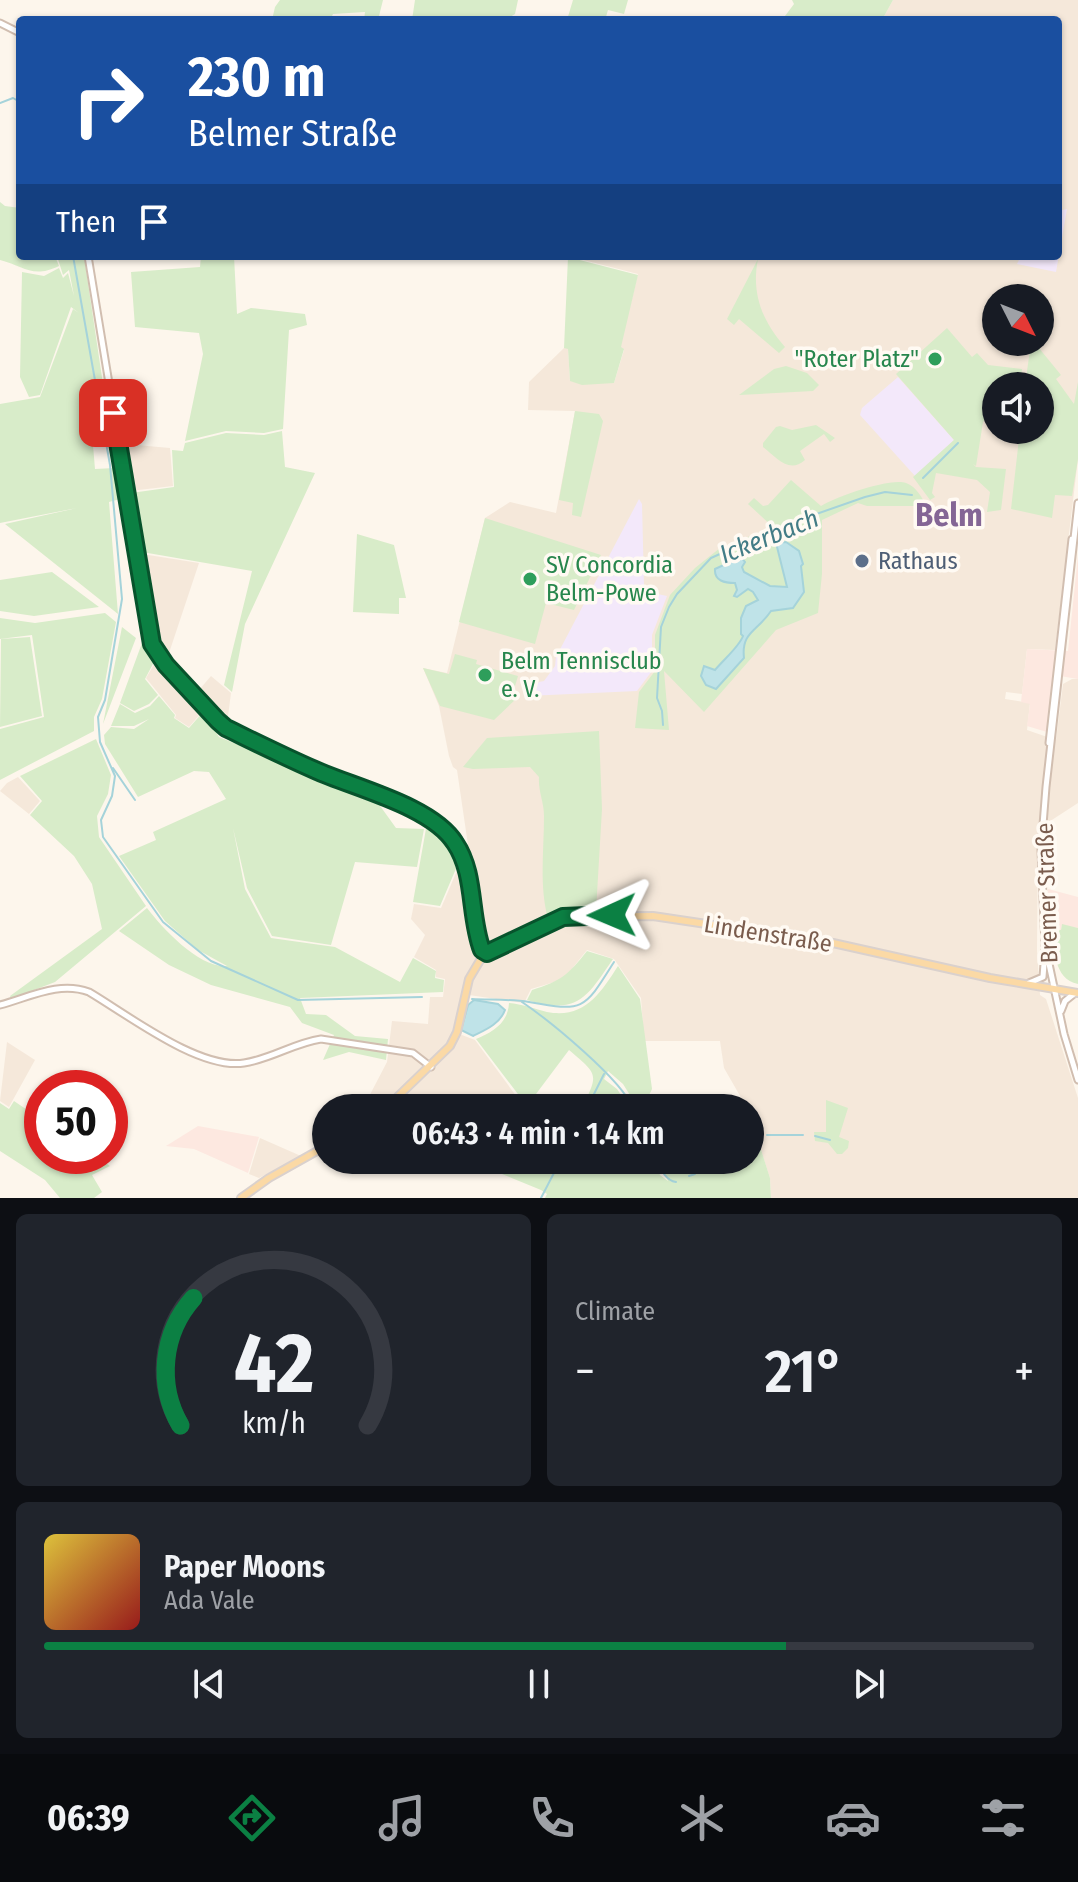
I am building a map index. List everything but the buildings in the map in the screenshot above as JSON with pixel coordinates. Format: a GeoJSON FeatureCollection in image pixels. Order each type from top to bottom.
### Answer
{"type":"FeatureCollection","features":[{"type":"Feature","properties":{"kind":"main road","name":"Lindenstraße"},"geometry":{"type":"LineString","coordinates":[[483,953],[563,917],[653,916],[833,943],[1076,993]]}},
{"type":"Feature","properties":{"kind":"main road"},"geometry":{"type":"LineString","coordinates":[[401,1094],[448,1050],[454,1039],[469,979],[483,953]]}},
{"type":"Feature","properties":{"kind":"main road"},"geometry":{"type":"LineString","coordinates":[[241,1198],[312,1154]]}},
{"type":"Feature","properties":{"kind":"street"},"geometry":{"type":"LineString","coordinates":[[89,260],[149,634],[157,653],[226,728],[315,770],[399,803],[440,825],[456,844],[465,863],[483,953]]}},
{"type":"Feature","properties":{"kind":"street","name":"Bremer Straße"},"geometry":{"type":"LineString","coordinates":[[1078,503],[1041,850],[1045,945],[1078,1080]]}},
{"type":"Feature","properties":{"kind":"street","name":"Bremer Straße"},"geometry":{"type":"LineString","coordinates":[[1050,751],[1070,545],[1076,531]]}},
{"type":"Feature","properties":{"kind":"street"},"geometry":{"type":"LineString","coordinates":[[1021,984],[1043,977],[1045,945]]}},
{"type":"Feature","properties":{"kind":"street"},"geometry":{"type":"LineString","coordinates":[[0,1005],[67,986],[89,992],[197,1056],[220,1062],[244,1063],[321,1039],[413,1053],[431,1067]]}},
{"type":"Feature","properties":{"kind":"street"},"geometry":{"type":"LineString","coordinates":[[1060,1016],[1065,1001],[1076,993]]}},
{"type":"Feature","properties":{"kind":"shaded area"},"geometry":{"type":"Polygon","coordinates":[[[893,0],[1078,0],[1078,459],[1055,650],[1027,649],[1022,694],[1006,692],[1005,699],[1030,703],[1027,730],[1056,740],[1063,684],[1078,679],[1078,803],[1038,829],[1037,951],[1040,995],[1046,999],[1078,1098],[1078,1198],[771,1198],[770,1178],[764,1160],[764,1094],[739,1094],[724,1068],[720,1041],[644,1041],[641,998],[614,959],[587,950],[567,975],[531,989],[524,1003],[462,994],[454,1032],[475,1040],[515,1094],[370,1094],[387,1062],[392,1021],[428,1024],[430,997],[443,997],[445,979],[436,977],[436,970],[414,957],[425,935],[411,919],[414,904],[441,908],[468,845],[457,770],[449,756],[439,706],[423,668],[447,673],[485,518],[510,502],[556,513],[575,411],[528,410],[529,382],[564,348],[568,348],[570,381],[614,383],[624,350],[620,347],[638,274],[584,260],[1062,260],[1062,16],[884,16],[893,0]]]}},
{"type":"Feature","properties":{"kind":"shaded area"},"geometry":{"type":"Polygon","coordinates":[[[1067,209],[1062,238],[1062,210],[1067,209]]]}},
{"type":"Feature","properties":{"kind":"shaded area"},"geometry":{"type":"Polygon","coordinates":[[[1019,260],[1058,260],[1056,272],[1017,264],[1019,260]]]}},
{"type":"Feature","properties":{"kind":"shaded area"},"geometry":{"type":"Polygon","coordinates":[[[898,377],[954,440],[915,476],[860,415],[862,408],[898,377]]]}},
{"type":"Feature","properties":{"kind":"shaded area"},"geometry":{"type":"Polygon","coordinates":[[[122,445],[170,448],[173,486],[130,491],[122,445]]]}},
{"type":"Feature","properties":{"kind":"shaded area"},"geometry":{"type":"Polygon","coordinates":[[[639,499],[642,504],[644,585],[648,592],[667,596],[652,635],[652,671],[637,691],[527,696],[555,666],[556,657],[639,499]]]}},
{"type":"Feature","properties":{"kind":"shaded area"},"geometry":{"type":"Polygon","coordinates":[[[142,554],[199,563],[169,653],[153,632],[142,554]]]}},
{"type":"Feature","properties":{"kind":"shaded area"},"geometry":{"type":"Polygon","coordinates":[[[1078,556],[1078,679],[1054,675],[1047,732],[1027,726],[1030,704],[1021,702],[1027,649],[1068,651],[1078,556]]]}},
{"type":"Feature","properties":{"kind":"shaded area"},"geometry":{"type":"Polygon","coordinates":[[[156,661],[203,711],[189,727],[175,718],[176,715],[146,678],[156,661]]]}},
{"type":"Feature","properties":{"kind":"shaded area"},"geometry":{"type":"Polygon","coordinates":[[[211,676],[231,693],[227,724],[199,690],[211,676]]]}},
{"type":"Feature","properties":{"kind":"shaded area"},"geometry":{"type":"Polygon","coordinates":[[[18,777],[40,801],[29,814],[0,791],[18,777]]]}},
{"type":"Feature","properties":{"kind":"shaded area"},"geometry":{"type":"Polygon","coordinates":[[[1048,889],[1078,897],[1078,928],[1062,925],[1061,930],[1050,928],[1056,912],[1048,911],[1048,889]]]}},
{"type":"Feature","properties":{"kind":"shaded area"},"geometry":{"type":"Polygon","coordinates":[[[7,1042],[35,1060],[29,1070],[24,1070],[24,1080],[9,1107],[0,1101],[7,1042]]]}},
{"type":"Feature","properties":{"kind":"shaded area"},"geometry":{"type":"Polygon","coordinates":[[[198,1126],[259,1137],[248,1173],[194,1149],[166,1146],[198,1126]]]}},
{"type":"Feature","properties":{"kind":"shaded area"},"geometry":{"type":"Polygon","coordinates":[[[260,1138],[301,1156],[259,1178],[249,1174],[260,1138]]]}},
{"type":"Feature","properties":{"kind":"green space"},"geometry":{"type":"Polygon","coordinates":[[[280,0],[383,0],[379,16],[364,16],[365,12],[332,16],[273,16],[280,0]]]}},
{"type":"Feature","properties":{"kind":"green space"},"geometry":{"type":"Polygon","coordinates":[[[415,0],[518,0],[512,16],[413,16],[415,0]]]}},
{"type":"Feature","properties":{"kind":"green space"},"geometry":{"type":"Polygon","coordinates":[[[573,0],[628,0],[624,14],[608,10],[606,16],[568,16],[573,0]]]}},
{"type":"Feature","properties":{"kind":"green space"},"geometry":{"type":"Polygon","coordinates":[[[792,0],[893,0],[884,16],[785,16],[794,4],[792,0]]]}},
{"type":"Feature","properties":{"kind":"green space"},"geometry":{"type":"Polygon","coordinates":[[[0,202],[16,207],[16,260],[57,260],[59,266],[35,271],[0,260],[0,202]]]}},
{"type":"Feature","properties":{"kind":"green space"},"geometry":{"type":"Polygon","coordinates":[[[58,260],[85,260],[112,445],[93,445],[95,469],[115,468],[120,499],[109,502],[118,614],[5,524],[77,508],[0,523],[0,404],[40,397],[73,309],[79,313],[71,307],[40,395],[29,397],[20,377],[22,272],[44,276],[59,268],[63,278],[68,273],[74,296],[69,270],[63,275],[58,260]]]}},
{"type":"Feature","properties":{"kind":"green space"},"geometry":{"type":"Polygon","coordinates":[[[201,260],[234,260],[237,314],[251,308],[305,314],[307,325],[289,330],[283,429],[264,433],[226,431],[185,441],[203,354],[199,333],[135,327],[131,272],[200,267],[201,260]]]}},
{"type":"Feature","properties":{"kind":"green space"},"geometry":{"type":"Polygon","coordinates":[[[568,260],[580,260],[638,275],[614,383],[582,385],[570,381],[568,349],[564,348],[568,260]]]}},
{"type":"Feature","properties":{"kind":"green space"},"geometry":{"type":"Polygon","coordinates":[[[758,260],[756,283],[760,306],[785,347],[779,353],[739,319],[734,325],[727,319],[758,260]]]}},
{"type":"Feature","properties":{"kind":"green space"},"geometry":{"type":"Polygon","coordinates":[[[947,328],[972,357],[977,353],[988,365],[1022,369],[1022,372],[982,372],[982,428],[976,466],[973,464],[976,467],[1006,469],[1001,510],[987,512],[990,492],[977,480],[936,473],[932,493],[935,497],[930,500],[913,477],[954,440],[896,374],[947,328]]]}},
{"type":"Feature","properties":{"kind":"green space"},"geometry":{"type":"Polygon","coordinates":[[[1029,356],[1045,356],[1061,375],[1056,379],[1074,404],[1078,382],[1078,459],[1072,496],[1055,495],[1052,518],[1011,509],[1018,444],[1054,444],[1054,372],[1027,372],[1029,356]]]}},
{"type":"Feature","properties":{"kind":"green space"},"geometry":{"type":"Polygon","coordinates":[[[786,366],[807,373],[819,385],[813,391],[739,395],[774,369],[786,366]]]}},
{"type":"Feature","properties":{"kind":"green space"},"geometry":{"type":"Polygon","coordinates":[[[575,411],[599,414],[603,421],[581,517],[572,515],[573,503],[559,500],[575,411]]]}},
{"type":"Feature","properties":{"kind":"green space"},"geometry":{"type":"Polygon","coordinates":[[[816,425],[835,438],[830,442],[824,434],[800,451],[805,460],[799,464],[783,463],[763,447],[776,427],[792,430],[816,425]]]}},
{"type":"Feature","properties":{"kind":"green space"},"geometry":{"type":"Polygon","coordinates":[[[282,431],[285,467],[315,473],[245,624],[232,692],[224,685],[252,571],[142,552],[131,493],[174,487],[172,450],[183,451],[185,443],[226,433],[264,435],[282,431]]]}},
{"type":"Feature","properties":{"kind":"green space"},"geometry":{"type":"Polygon","coordinates":[[[791,480],[821,506],[863,489],[899,482],[913,487],[927,506],[867,506],[858,503],[822,520],[818,613],[776,630],[704,712],[664,671],[669,730],[635,728],[639,692],[655,671],[655,635],[670,595],[695,568],[720,548],[773,527],[748,504],[754,498],[763,506],[768,505],[791,480]]]}},
{"type":"Feature","properties":{"kind":"green space","name":"SV Concordia Belm-Powe"},"geometry":{"type":"Polygon","coordinates":[[[485,518],[601,555],[574,610],[546,603],[535,644],[459,622],[485,518]]]}},
{"type":"Feature","properties":{"kind":"green space"},"geometry":{"type":"Polygon","coordinates":[[[357,534],[394,545],[406,598],[399,598],[399,614],[353,612],[357,534]]]}},
{"type":"Feature","properties":{"kind":"green space"},"geometry":{"type":"Polygon","coordinates":[[[52,572],[99,607],[34,616],[0,611],[0,580],[52,572]]]}},
{"type":"Feature","properties":{"kind":"green space"},"geometry":{"type":"Polygon","coordinates":[[[105,613],[116,622],[102,699],[94,717],[94,731],[0,780],[0,729],[44,717],[32,635],[0,639],[0,618],[35,623],[105,613]]]}},
{"type":"Feature","properties":{"kind":"green space"},"geometry":{"type":"Polygon","coordinates":[[[122,627],[136,638],[103,724],[122,627]]]}},
{"type":"Feature","properties":{"kind":"green space"},"geometry":{"type":"Polygon","coordinates":[[[30,637],[42,716],[0,727],[1,639],[30,637]]]}},
{"type":"Feature","properties":{"kind":"green space"},"geometry":{"type":"Polygon","coordinates":[[[142,643],[155,660],[145,679],[158,695],[149,704],[134,711],[120,703],[142,643]]]}},
{"type":"Feature","properties":{"kind":"green space"},"geometry":{"type":"Polygon","coordinates":[[[455,654],[477,660],[476,664],[518,676],[512,696],[517,698],[494,720],[440,706],[423,668],[449,674],[455,654]]]}},
{"type":"Feature","properties":{"kind":"green space"},"geometry":{"type":"Polygon","coordinates":[[[159,696],[175,715],[174,718],[189,728],[203,712],[219,737],[378,803],[396,828],[424,829],[417,867],[355,862],[331,945],[272,936],[247,888],[233,828],[245,889],[271,938],[335,947],[400,982],[413,958],[436,971],[435,978],[444,980],[443,992],[300,998],[306,1014],[326,1015],[355,1036],[388,1039],[386,1060],[349,1052],[323,1060],[334,1035],[302,1023],[290,1007],[211,985],[169,965],[119,931],[147,908],[172,936],[194,954],[216,965],[227,966],[198,950],[165,921],[119,856],[156,840],[153,832],[226,799],[209,772],[194,771],[138,797],[105,744],[104,735],[111,727],[134,729],[149,719],[134,726],[111,726],[120,704],[135,713],[150,706],[159,696]]]}},
{"type":"Feature","properties":{"kind":"green space"},"geometry":{"type":"Polygon","coordinates":[[[599,731],[602,809],[596,911],[568,913],[548,919],[543,868],[544,816],[539,777],[530,767],[463,767],[487,738],[599,731]]]}},
{"type":"Feature","properties":{"kind":"green space"},"geometry":{"type":"Polygon","coordinates":[[[96,739],[111,775],[108,794],[97,816],[99,837],[146,906],[55,982],[11,999],[10,996],[102,929],[92,884],[74,856],[30,815],[42,801],[20,776],[96,739]]]}},
{"type":"Feature","properties":{"kind":"green space"},"geometry":{"type":"Polygon","coordinates":[[[427,823],[444,839],[458,864],[440,906],[413,902],[427,823]]]}},
{"type":"Feature","properties":{"kind":"green space"},"geometry":{"type":"Polygon","coordinates":[[[1062,924],[1078,928],[1078,984],[1064,976],[1057,962],[1052,928],[1061,930],[1062,924]]]}},
{"type":"Feature","properties":{"kind":"green space"},"geometry":{"type":"Polygon","coordinates":[[[587,951],[613,959],[587,994],[579,1000],[558,1006],[527,1000],[532,990],[563,976],[587,951]]]}},
{"type":"Feature","properties":{"kind":"green space"},"geometry":{"type":"Polygon","coordinates":[[[618,966],[640,999],[652,1089],[650,1094],[629,1094],[608,1071],[604,1079],[620,1094],[588,1094],[593,1075],[569,1050],[536,1094],[518,1094],[476,1039],[498,1026],[506,1016],[509,1003],[547,1012],[571,1012],[590,1002],[618,966]]]}},
{"type":"Feature","properties":{"kind":"green space"},"geometry":{"type":"Polygon","coordinates":[[[826,1100],[848,1108],[839,1137],[849,1141],[848,1148],[842,1154],[837,1154],[828,1143],[815,1141],[814,1132],[826,1132],[826,1100]]]}},
{"type":"Feature","properties":{"kind":"green space"},"geometry":{"type":"Polygon","coordinates":[[[14,1101],[24,1108],[24,1166],[0,1151],[0,1103],[9,1109],[14,1101]]]}},
{"type":"Feature","properties":{"kind":"green space"},"geometry":{"type":"Polygon","coordinates":[[[764,1159],[770,1178],[771,1198],[545,1198],[547,1194],[541,1190],[502,1174],[660,1174],[668,1181],[665,1174],[764,1174],[764,1159]]]}},
{"type":"Feature","properties":{"kind":"green space"},"geometry":{"type":"Polygon","coordinates":[[[36,1174],[94,1174],[102,1192],[94,1198],[60,1198],[36,1174]]]}},
{"type":"Feature","properties":{"kind":"water"},"geometry":{"type":"Polygon","coordinates":[[[786,542],[799,551],[804,592],[793,608],[771,611],[751,633],[745,643],[744,658],[716,689],[706,685],[701,676],[704,666],[715,670],[735,649],[743,636],[741,618],[746,606],[758,600],[748,589],[734,596],[737,590],[735,583],[718,579],[715,569],[741,557],[745,562],[742,567],[744,572],[770,586],[787,587],[776,543],[786,542]]]}},
{"type":"Feature","properties":{"kind":"water"},"geometry":{"type":"Polygon","coordinates":[[[474,1000],[498,1004],[505,1010],[496,1023],[473,1036],[461,1030],[468,1005],[474,1000]]]}},
{"type":"Feature","properties":{"kind":"waterway"},"geometry":{"type":"LineString","coordinates":[[0,103],[16,100]]}},
{"type":"Feature","properties":{"kind":"waterway"},"geometry":{"type":"LineString","coordinates":[[74,260],[110,465],[122,599],[105,700],[98,717],[100,742],[115,776],[112,796],[101,820],[103,837],[163,922],[211,961],[298,1000],[422,997]]}},
{"type":"Feature","properties":{"kind":"waterway"},"geometry":{"type":"LineString","coordinates":[[923,478],[958,443]]}},
{"type":"Feature","properties":{"kind":"waterway","name":"Ickerbach"},"geometry":{"type":"LineString","coordinates":[[663,725],[657,698],[661,627],[677,594],[711,558],[753,539],[779,533],[802,519],[865,497],[885,492],[912,495]]}},
{"type":"Feature","properties":{"kind":"waterway"},"geometry":{"type":"LineString","coordinates":[[113,768],[135,800]]}},
{"type":"Feature","properties":{"kind":"waterway","name":"Ickerbach"},"geometry":{"type":"LineString","coordinates":[[472,999],[515,1000],[561,1007],[581,1004],[596,990],[614,962]]}},
{"type":"Feature","properties":{"kind":"waterway"},"geometry":{"type":"LineString","coordinates":[[522,1002],[566,1036],[624,1094]]}},
{"type":"Feature","properties":{"kind":"waterway"},"geometry":{"type":"LineString","coordinates":[[594,1094],[604,1074]]}},
{"type":"Feature","properties":{"kind":"waterway"},"geometry":{"type":"LineString","coordinates":[[767,1135],[803,1135]]}},
{"type":"Feature","properties":{"kind":"waterway"},"geometry":{"type":"LineString","coordinates":[[815,1136],[830,1140]]}},
{"type":"Feature","properties":{"kind":"waterway"},"geometry":{"type":"LineString","coordinates":[[541,1198],[553,1174]]}},
{"type":"Feature","properties":{"kind":"waterway"},"geometry":{"type":"LineString","coordinates":[[664,1174],[676,1182]]}},
{"type":"Feature","properties":{"kind":"waterway"},"geometry":{"type":"LineString","coordinates":[[689,1176],[695,1174]]}},
{"type":"Feature","properties":{"kind":"place","name":"\"Roter Platz\""},"geometry":{"type":"Point","coordinates":[935,359]}},
{"type":"Feature","properties":{"kind":"place","name":"Rathaus"},"geometry":{"type":"Point","coordinates":[862,561]}},
{"type":"Feature","properties":{"kind":"place","name":"SV Concordia Belm-Powe"},"geometry":{"type":"Point","coordinates":[530,579]}},
{"type":"Feature","properties":{"kind":"place","name":"Belm Tennisclub e. V."},"geometry":{"type":"Point","coordinates":[485,675]}},
{"type":"Feature","properties":{"kind":"district","name":"Belm"},"geometry":{"type":"Point","coordinates":[949,515]}},
{"type":"Feature","properties":{"kind":"route"},"geometry":{"type":"LineString","coordinates":[[113,413],[152,644],[166,665],[218,721],[226,728],[315,770],[399,803],[445,829],[465,863],[477,937],[482,950],[487,953],[563,917],[612,915]]}}]}
